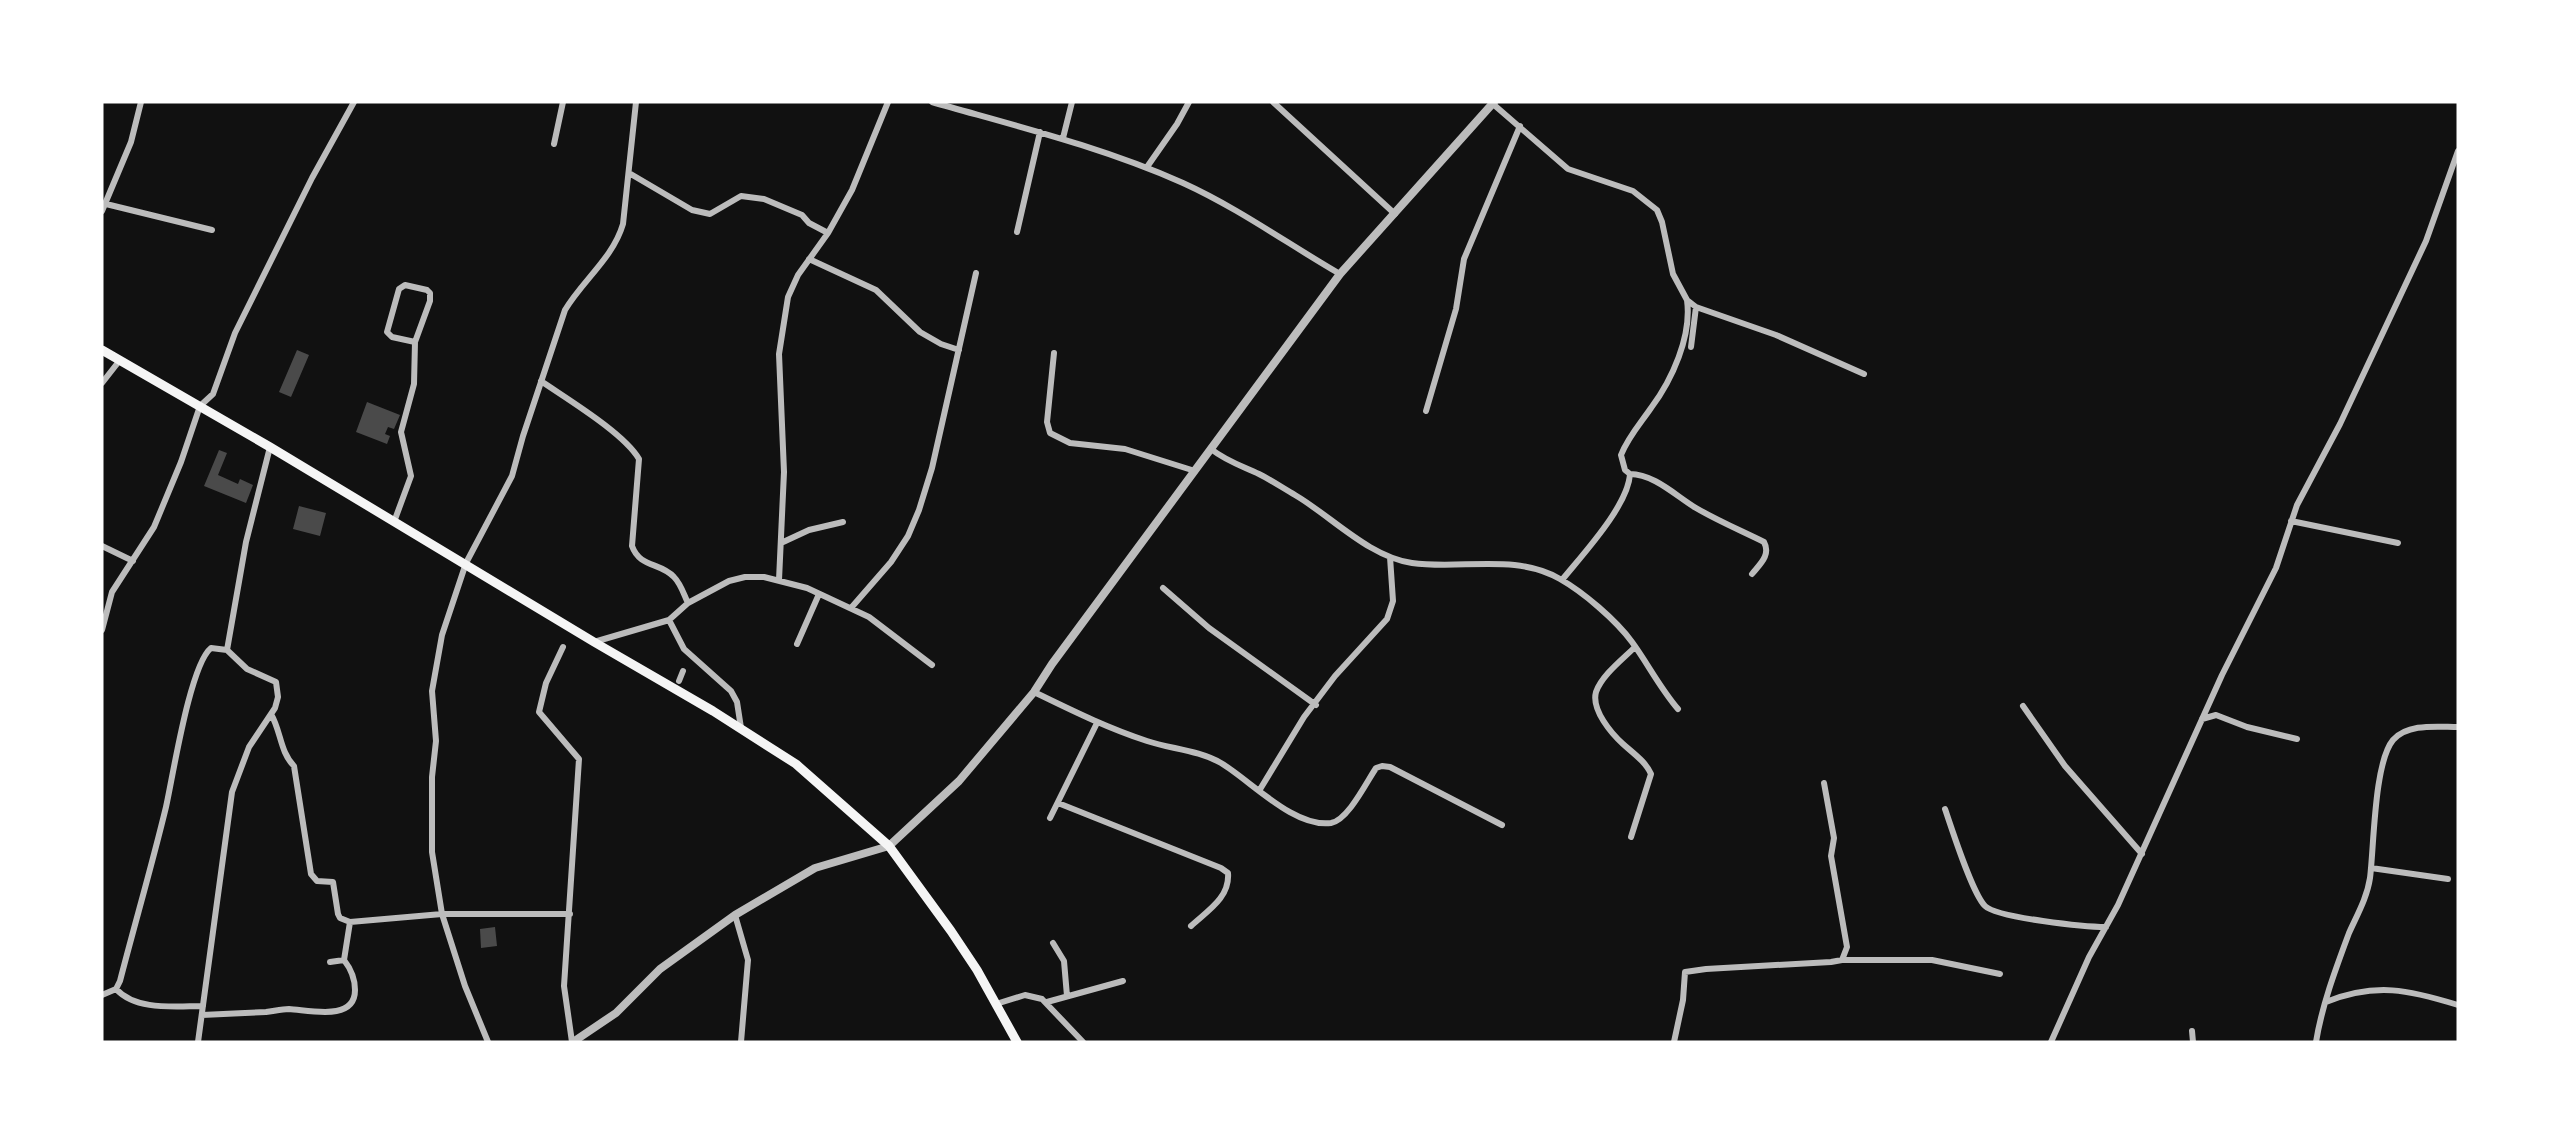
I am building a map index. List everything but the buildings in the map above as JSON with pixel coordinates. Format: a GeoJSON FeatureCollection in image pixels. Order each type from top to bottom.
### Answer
{"type":"FeatureCollection","features":[{"type":"Feature","properties":{"kind":"main road"},"geometry":{"type":"LineString","coordinates":[[102,350],[270,447],[741,728],[813,777],[889,846],[951,931],[1017,1042]]}},
{"type":"Feature","properties":{"kind":"street"},"geometry":{"type":"LineString","coordinates":[[102,211],[131,142],[141,102]]}},
{"type":"Feature","properties":{"kind":"street"},"geometry":{"type":"LineString","coordinates":[[102,630],[112,592],[158,518],[200,406],[213,394],[235,333],[312,178],[354,102]]}},
{"type":"Feature","properties":{"kind":"street"},"geometry":{"type":"LineString","coordinates":[[554,144],[563,102]]}},
{"type":"Feature","properties":{"kind":"street"},"geometry":{"type":"LineString","coordinates":[[488,1042],[465,986],[442,914],[432,852],[432,777],[436,741],[432,691],[442,634],[466,564],[512,476],[565,309],[576,291],[610,253],[620,236],[636,102]]}},
{"type":"Feature","properties":{"kind":"street"},"geometry":{"type":"LineString","coordinates":[[779,580],[784,472],[780,354],[788,297],[798,276],[828,233],[852,190],[888,102]]}},
{"type":"Feature","properties":{"kind":"street"},"geometry":{"type":"LineString","coordinates":[[932,102],[1063,138],[1147,167],[1216,200],[1340,274]]}},
{"type":"Feature","properties":{"kind":"street"},"geometry":{"type":"LineString","coordinates":[[1063,138],[1072,102]]}},
{"type":"Feature","properties":{"kind":"street"},"geometry":{"type":"LineString","coordinates":[[1147,167],[1177,124],[1189,102]]}},
{"type":"Feature","properties":{"kind":"street"},"geometry":{"type":"LineString","coordinates":[[1273,102],[1395,214]]}},
{"type":"Feature","properties":{"kind":"street"},"geometry":{"type":"LineString","coordinates":[[563,647],[546,683],[539,712],[579,759],[564,986],[572,1042],[616,1013],[660,969],[735,915],[815,868],[889,846],[959,781],[1034,692],[1052,664],[1340,274],[1493,103],[1568,169],[1633,192],[1657,210],[1662,222],[1673,274],[1686,300],[1688,312],[1675,363],[1662,389],[1639,422],[1621,455],[1621,463],[1630,474],[1654,480],[1697,509],[1764,542],[1768,548],[1767,555],[1752,574]]}},
{"type":"Feature","properties":{"kind":"street"},"geometry":{"type":"LineString","coordinates":[[1426,411],[1456,309],[1464,259],[1520,126]]}},
{"type":"Feature","properties":{"kind":"street"},"geometry":{"type":"LineString","coordinates":[[1017,232],[1040,132]]}},
{"type":"Feature","properties":{"kind":"street"},"geometry":{"type":"LineString","coordinates":[[2051,1042],[2089,957],[2142,854],[2202,719],[2276,568],[2291,521],[2426,241],[2458,152]]}},
{"type":"Feature","properties":{"kind":"street"},"geometry":{"type":"LineString","coordinates":[[628,173],[667,198],[692,210],[710,214],[741,196],[764,199],[802,215],[809,223],[828,233]]}},
{"type":"Feature","properties":{"kind":"street"},"geometry":{"type":"LineString","coordinates":[[106,204],[212,230]]}},
{"type":"Feature","properties":{"kind":"street"},"geometry":{"type":"LineString","coordinates":[[809,259],[876,290],[920,332],[941,344],[958,350]]}},
{"type":"Feature","properties":{"kind":"street"},"geometry":{"type":"LineString","coordinates":[[851,608],[891,562],[908,536],[919,510],[932,468],[976,273]]}},
{"type":"Feature","properties":{"kind":"street"},"geometry":{"type":"LineString","coordinates":[[394,522],[411,476],[401,432],[414,384],[415,342],[430,301],[430,293],[427,290],[405,285],[399,289],[387,332],[393,337],[415,342]]}},
{"type":"Feature","properties":{"kind":"street"},"geometry":{"type":"LineString","coordinates":[[1686,300],[1696,307],[1776,335],[1864,374]]}},
{"type":"Feature","properties":{"kind":"street"},"geometry":{"type":"LineString","coordinates":[[1691,347],[1696,307]]}},
{"type":"Feature","properties":{"kind":"street"},"geometry":{"type":"LineString","coordinates":[[1054,353],[1047,422],[1050,432],[1070,443],[1125,450],[1195,471]]}},
{"type":"Feature","properties":{"kind":"street"},"geometry":{"type":"LineString","coordinates":[[102,383],[120,360]]}},
{"type":"Feature","properties":{"kind":"street"},"geometry":{"type":"LineString","coordinates":[[542,381],[601,423],[634,451],[639,459],[632,546],[642,561],[659,567],[675,578],[688,603]]}},
{"type":"Feature","properties":{"kind":"street"},"geometry":{"type":"LineString","coordinates":[[227,650],[246,542],[270,447]]}},
{"type":"Feature","properties":{"kind":"street"},"geometry":{"type":"LineString","coordinates":[[1211,449],[1224,459],[1259,474],[1298,496],[1390,557],[1432,565],[1516,566],[1547,572],[1562,579],[1618,626],[1678,709]]}},
{"type":"Feature","properties":{"kind":"street"},"geometry":{"type":"LineString","coordinates":[[1562,579],[1599,534],[1624,493],[1630,474]]}},
{"type":"Feature","properties":{"kind":"street"},"geometry":{"type":"LineString","coordinates":[[2291,521],[2398,543]]}},
{"type":"Feature","properties":{"kind":"street"},"geometry":{"type":"LineString","coordinates":[[782,543],[809,530],[843,522]]}},
{"type":"Feature","properties":{"kind":"street"},"geometry":{"type":"LineString","coordinates":[[102,546],[133,561]]}},
{"type":"Feature","properties":{"kind":"street"},"geometry":{"type":"LineString","coordinates":[[1259,791],[1304,717],[1316,705],[1335,676],[1387,619],[1393,601],[1390,557]]}},
{"type":"Feature","properties":{"kind":"street"},"geometry":{"type":"LineString","coordinates":[[594,642],[669,620],[688,603],[729,581],[745,577],[779,580],[851,608],[869,617],[932,665]]}},
{"type":"Feature","properties":{"kind":"street"},"geometry":{"type":"LineString","coordinates":[[1163,588],[1209,628],[1316,705]]}},
{"type":"Feature","properties":{"kind":"street"},"geometry":{"type":"LineString","coordinates":[[796,645],[819,594]]}},
{"type":"Feature","properties":{"kind":"street"},"geometry":{"type":"LineString","coordinates":[[669,620],[684,649],[731,691],[737,702],[741,728]]}},
{"type":"Feature","properties":{"kind":"street"},"geometry":{"type":"LineString","coordinates":[[1631,837],[1651,774],[1639,757],[1610,731],[1595,697],[1596,691],[1635,647]]}},
{"type":"Feature","properties":{"kind":"street"},"geometry":{"type":"LineString","coordinates":[[102,995],[116,989],[120,981],[165,808],[193,688],[206,652],[211,648],[227,650],[247,669],[276,681],[278,697],[249,747],[231,792],[198,1042]]}},
{"type":"Feature","properties":{"kind":"street"},"geometry":{"type":"LineString","coordinates":[[679,681],[683,671]]}},
{"type":"Feature","properties":{"kind":"street"},"geometry":{"type":"LineString","coordinates":[[1034,692],[1097,723],[1149,742],[1197,753],[1220,763],[1305,820],[1328,823],[1340,820],[1376,768],[1382,766],[1390,767],[1502,825]]}},
{"type":"Feature","properties":{"kind":"street"},"geometry":{"type":"LineString","coordinates":[[2023,706],[2065,766],[2142,854]]}},
{"type":"Feature","properties":{"kind":"street"},"geometry":{"type":"LineString","coordinates":[[270,714],[278,726],[286,758],[294,766],[311,874],[317,880],[333,882],[340,918],[350,922],[442,914],[570,914]]}},
{"type":"Feature","properties":{"kind":"street"},"geometry":{"type":"LineString","coordinates":[[2202,719],[2216,715],[2247,728],[2297,739]]}},
{"type":"Feature","properties":{"kind":"street"},"geometry":{"type":"LineString","coordinates":[[1050,818],[1097,723]]}},
{"type":"Feature","properties":{"kind":"street"},"geometry":{"type":"LineString","coordinates":[[2316,1042],[2340,958],[2367,892],[2371,868],[2372,830],[2388,748],[2399,734],[2407,730],[2458,727]]}},
{"type":"Feature","properties":{"kind":"street"},"geometry":{"type":"LineString","coordinates":[[1824,783],[1834,838],[1831,856],[1847,947],[1842,960]]}},
{"type":"Feature","properties":{"kind":"street"},"geometry":{"type":"LineString","coordinates":[[1058,803],[1221,868],[1228,873],[1228,881],[1220,900],[1191,926]]}},
{"type":"Feature","properties":{"kind":"street"},"geometry":{"type":"LineString","coordinates":[[1944,808],[1975,887],[1987,908],[2000,913],[2077,926],[2106,927]]}},
{"type":"Feature","properties":{"kind":"street"},"geometry":{"type":"LineString","coordinates":[[2371,868],[2448,879]]}},
{"type":"Feature","properties":{"kind":"street"},"geometry":{"type":"LineString","coordinates":[[735,915],[748,960],[741,1042]]}},
{"type":"Feature","properties":{"kind":"street"},"geometry":{"type":"LineString","coordinates":[[202,1015],[288,1009],[315,1012],[336,1011],[348,1006],[355,999],[351,970],[344,960],[350,922]]}},
{"type":"Feature","properties":{"kind":"street"},"geometry":{"type":"LineString","coordinates":[[1053,943],[1064,961],[1067,996]]}},
{"type":"Feature","properties":{"kind":"street"},"geometry":{"type":"LineString","coordinates":[[330,962],[344,960]]}},
{"type":"Feature","properties":{"kind":"street"},"geometry":{"type":"LineString","coordinates":[[1674,1042],[1683,999],[1685,972],[1842,960],[1932,960],[2000,974]]}},
{"type":"Feature","properties":{"kind":"street"},"geometry":{"type":"LineString","coordinates":[[1047,1002],[1123,981]]}},
{"type":"Feature","properties":{"kind":"street"},"geometry":{"type":"LineString","coordinates":[[2326,1002],[2358,991],[2386,988],[2416,993],[2458,1005]]}},
{"type":"Feature","properties":{"kind":"street"},"geometry":{"type":"LineString","coordinates":[[116,989],[124,998],[140,1002],[167,1006],[203,1006]]}},
{"type":"Feature","properties":{"kind":"street"},"geometry":{"type":"LineString","coordinates":[[996,1004],[1025,995],[1034,996],[1047,1002],[1083,1042]]}},
{"type":"Feature","properties":{"kind":"street"},"geometry":{"type":"LineString","coordinates":[[2192,1031],[2193,1042]]}}]}
